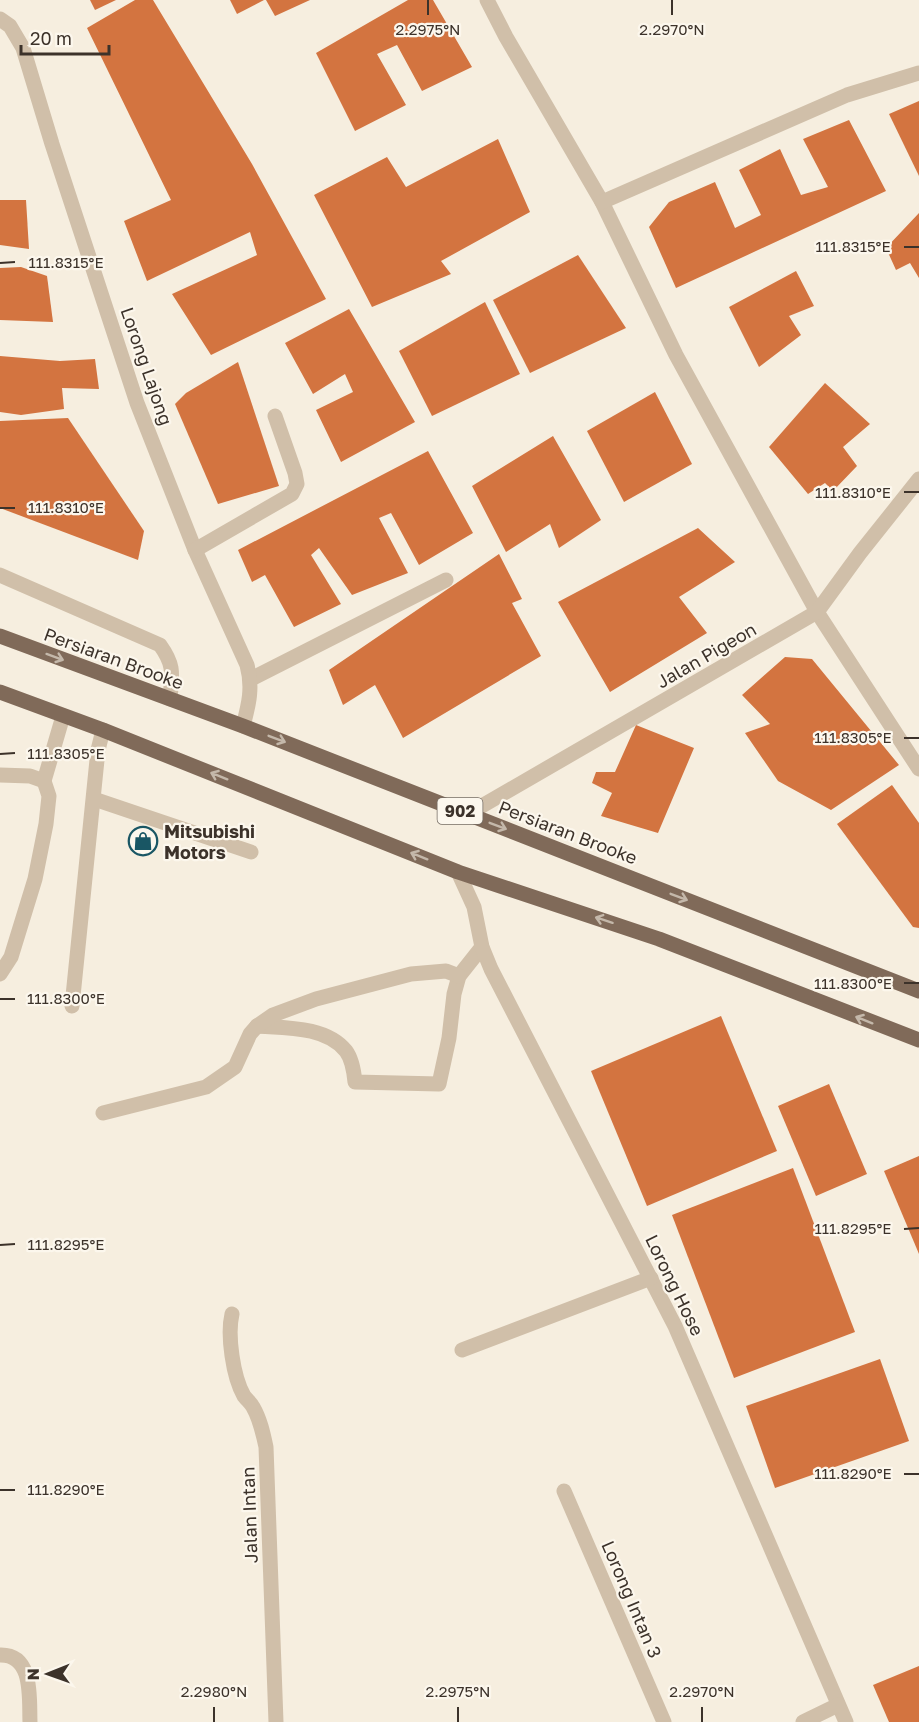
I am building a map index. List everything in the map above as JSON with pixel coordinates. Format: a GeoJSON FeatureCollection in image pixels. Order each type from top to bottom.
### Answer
{"type":"FeatureCollection","features":[{"type":"Feature","properties":{"kind":"main road","name":"Persiaran Brooke"},"geometry":{"type":"LineString","coordinates":[[0,636],[243,726],[919,991]]}},
{"type":"Feature","properties":{"kind":"main road"},"geometry":{"type":"LineString","coordinates":[[0,692],[103,730],[458,872],[659,939],[919,1040]]}},
{"type":"Feature","properties":{"kind":"street"},"geometry":{"type":"LineString","coordinates":[[487,0],[511,47],[602,202],[676,355],[817,612],[919,769]]}},
{"type":"Feature","properties":{"kind":"street","name":"Lorong Lajong"},"geometry":{"type":"LineString","coordinates":[[0,19],[10,26],[23,48],[137,403],[195,550],[248,665],[251,696],[243,726]]}},
{"type":"Feature","properties":{"kind":"street"},"geometry":{"type":"LineString","coordinates":[[602,202],[847,95],[919,73]]}},
{"type":"Feature","properties":{"kind":"street"},"geometry":{"type":"LineString","coordinates":[[195,550],[292,494],[297,484],[295,473],[275,416]]}},
{"type":"Feature","properties":{"kind":"street","name":"Jalan Pigeon"},"geometry":{"type":"LineString","coordinates":[[468,814],[817,612],[919,479]]}},
{"type":"Feature","properties":{"kind":"street"},"geometry":{"type":"LineString","coordinates":[[0,575],[160,645],[170,659],[172,671],[170,699]]}},
{"type":"Feature","properties":{"kind":"street"},"geometry":{"type":"LineString","coordinates":[[251,679],[446,580]]}},
{"type":"Feature","properties":{"kind":"street"},"geometry":{"type":"LineString","coordinates":[[0,974],[11,957],[34,879],[46,825],[49,796],[44,781],[63,716]]}},
{"type":"Feature","properties":{"kind":"street"},"geometry":{"type":"LineString","coordinates":[[72,1006],[98,750],[103,730]]}},
{"type":"Feature","properties":{"kind":"street"},"geometry":{"type":"LineString","coordinates":[[0,775],[30,776],[44,781]]}},
{"type":"Feature","properties":{"kind":"street"},"geometry":{"type":"LineString","coordinates":[[94,799],[251,852]]}},
{"type":"Feature","properties":{"kind":"street","name":"Lorong Hose"},"geometry":{"type":"LineString","coordinates":[[458,872],[474,907],[482,947],[491,969],[675,1326],[846,1722]]}},
{"type":"Feature","properties":{"kind":"street"},"geometry":{"type":"LineString","coordinates":[[257,1026],[300,1029],[330,1038],[346,1051],[353,1067],[355,1082],[439,1084],[459,976],[482,947]]}},
{"type":"Feature","properties":{"kind":"street"},"geometry":{"type":"LineString","coordinates":[[103,1113],[206,1087],[235,1067],[250,1034],[273,1015],[316,999],[401,977],[446,971],[459,976]]}},
{"type":"Feature","properties":{"kind":"street"},"geometry":{"type":"LineString","coordinates":[[462,1350],[651,1278]]}},
{"type":"Feature","properties":{"kind":"street","name":"Jalan Intan"},"geometry":{"type":"LineString","coordinates":[[232,1314],[229,1325],[239,1382],[261,1425],[266,1447],[276,1722]]}},
{"type":"Feature","properties":{"kind":"street","name":"Lorong Intan 3"},"geometry":{"type":"LineString","coordinates":[[564,1491],[664,1722]]}},
{"type":"Feature","properties":{"kind":"street"},"geometry":{"type":"LineString","coordinates":[[0,1655],[8,1655],[19,1661],[26,1672],[29,1684],[30,1722]]}},
{"type":"Feature","properties":{"kind":"street"},"geometry":{"type":"LineString","coordinates":[[802,1722],[838,1705]]}},
{"type":"Feature","properties":{"kind":"building"},"geometry":{"type":"Polygon","coordinates":[[[90,0],[116,0],[95,10],[90,0]]]}},
{"type":"Feature","properties":{"kind":"building"},"geometry":{"type":"Polygon","coordinates":[[[135,0],[153,0],[252,164],[326,299],[211,355],[172,294],[257,255],[250,232],[147,281],[124,221],[171,200],[87,28],[135,0]]]}},
{"type":"Feature","properties":{"kind":"building"},"geometry":{"type":"Polygon","coordinates":[[[230,0],[264,0],[237,14],[230,0]]]}},
{"type":"Feature","properties":{"kind":"building"},"geometry":{"type":"Polygon","coordinates":[[[266,0],[310,0],[275,16],[266,0]]]}},
{"type":"Feature","properties":{"kind":"building"},"geometry":{"type":"Polygon","coordinates":[[[408,0],[433,0],[472,67],[422,91],[397,45],[377,54],[406,105],[355,131],[316,53],[408,0]]]}},
{"type":"Feature","properties":{"kind":"building"},"geometry":{"type":"Polygon","coordinates":[[[919,101],[919,176],[889,114],[919,101]]]}},
{"type":"Feature","properties":{"kind":"building"},"geometry":{"type":"Polygon","coordinates":[[[849,120],[886,191],[676,288],[649,227],[669,202],[715,182],[735,228],[761,215],[739,170],[780,149],[801,195],[828,187],[803,139],[849,120]]]}},
{"type":"Feature","properties":{"kind":"building"},"geometry":{"type":"Polygon","coordinates":[[[498,139],[530,212],[441,261],[451,274],[372,307],[314,195],[387,157],[406,187],[498,139]]]}},
{"type":"Feature","properties":{"kind":"building"},"geometry":{"type":"Polygon","coordinates":[[[0,200],[26,200],[29,249],[0,245],[0,200]]]}},
{"type":"Feature","properties":{"kind":"building"},"geometry":{"type":"Polygon","coordinates":[[[919,213],[919,278],[910,263],[896,270],[886,248],[919,213]]]}},
{"type":"Feature","properties":{"kind":"building"},"geometry":{"type":"Polygon","coordinates":[[[578,255],[626,328],[530,373],[493,300],[578,255]]]}},
{"type":"Feature","properties":{"kind":"building"},"geometry":{"type":"Polygon","coordinates":[[[21,267],[47,276],[53,322],[0,320],[0,268],[21,267]]]}},
{"type":"Feature","properties":{"kind":"building"},"geometry":{"type":"Polygon","coordinates":[[[796,271],[814,306],[789,316],[801,335],[759,367],[729,307],[796,271]]]}},
{"type":"Feature","properties":{"kind":"building"},"geometry":{"type":"Polygon","coordinates":[[[485,302],[520,374],[432,416],[399,351],[485,302]]]}},
{"type":"Feature","properties":{"kind":"building"},"geometry":{"type":"Polygon","coordinates":[[[349,309],[415,422],[341,462],[316,410],[353,392],[345,374],[313,394],[285,343],[349,309]]]}},
{"type":"Feature","properties":{"kind":"building"},"geometry":{"type":"Polygon","coordinates":[[[0,356],[60,361],[95,359],[99,389],[62,388],[64,409],[21,415],[0,412],[0,356]]]}},
{"type":"Feature","properties":{"kind":"building"},"geometry":{"type":"Polygon","coordinates":[[[238,362],[279,486],[218,504],[175,404],[186,393],[238,362]]]}},
{"type":"Feature","properties":{"kind":"building"},"geometry":{"type":"Polygon","coordinates":[[[825,383],[870,424],[843,447],[857,466],[833,491],[825,483],[808,494],[769,447],[825,383]]]}},
{"type":"Feature","properties":{"kind":"building"},"geometry":{"type":"Polygon","coordinates":[[[655,392],[692,464],[624,502],[587,431],[655,392]]]}},
{"type":"Feature","properties":{"kind":"building"},"geometry":{"type":"Polygon","coordinates":[[[68,418],[144,531],[138,560],[0,508],[0,421],[68,418]]]}},
{"type":"Feature","properties":{"kind":"building"},"geometry":{"type":"Polygon","coordinates":[[[553,436],[601,520],[559,548],[550,524],[506,552],[472,486],[553,436]]]}},
{"type":"Feature","properties":{"kind":"building"},"geometry":{"type":"Polygon","coordinates":[[[428,451],[473,533],[419,565],[391,513],[379,518],[408,573],[352,595],[319,548],[311,555],[341,604],[294,627],[265,575],[252,582],[238,550],[428,451]]]}},
{"type":"Feature","properties":{"kind":"building"},"geometry":{"type":"Polygon","coordinates":[[[698,528],[735,562],[679,597],[707,633],[610,692],[558,602],[698,528]]]}},
{"type":"Feature","properties":{"kind":"building"},"geometry":{"type":"Polygon","coordinates":[[[499,554],[522,599],[512,603],[541,656],[403,738],[375,685],[343,705],[329,670],[499,554]]]}},
{"type":"Feature","properties":{"kind":"building"},"geometry":{"type":"Polygon","coordinates":[[[785,657],[812,659],[899,765],[831,810],[778,781],[745,733],[770,724],[742,695],[785,657]]]}},
{"type":"Feature","properties":{"kind":"building"},"geometry":{"type":"Polygon","coordinates":[[[636,725],[694,748],[658,833],[601,816],[612,793],[592,783],[596,772],[615,772],[636,725]]]}},
{"type":"Feature","properties":{"kind":"building"},"geometry":{"type":"Polygon","coordinates":[[[892,785],[919,823],[919,928],[913,927],[837,824],[892,785]]]}},
{"type":"Feature","properties":{"kind":"building"},"geometry":{"type":"Polygon","coordinates":[[[721,1016],[777,1151],[647,1206],[591,1071],[721,1016]]]}},
{"type":"Feature","properties":{"kind":"building"},"geometry":{"type":"Polygon","coordinates":[[[829,1084],[867,1174],[816,1196],[778,1106],[829,1084]]]}},
{"type":"Feature","properties":{"kind":"building"},"geometry":{"type":"Polygon","coordinates":[[[919,1156],[919,1254],[884,1171],[919,1156]]]}},
{"type":"Feature","properties":{"kind":"building"},"geometry":{"type":"Polygon","coordinates":[[[793,1168],[855,1332],[734,1378],[672,1215],[793,1168]]]}},
{"type":"Feature","properties":{"kind":"building"},"geometry":{"type":"Polygon","coordinates":[[[880,1359],[909,1441],[775,1488],[746,1406],[880,1359]]]}},
{"type":"Feature","properties":{"kind":"building"},"geometry":{"type":"Polygon","coordinates":[[[919,1666],[919,1722],[889,1722],[873,1685],[919,1666]]]}},
{"type":"Feature","properties":{"kind":"place","name":"Mitsubishi Motors"},"geometry":{"type":"Point","coordinates":[143,841]}}]}
